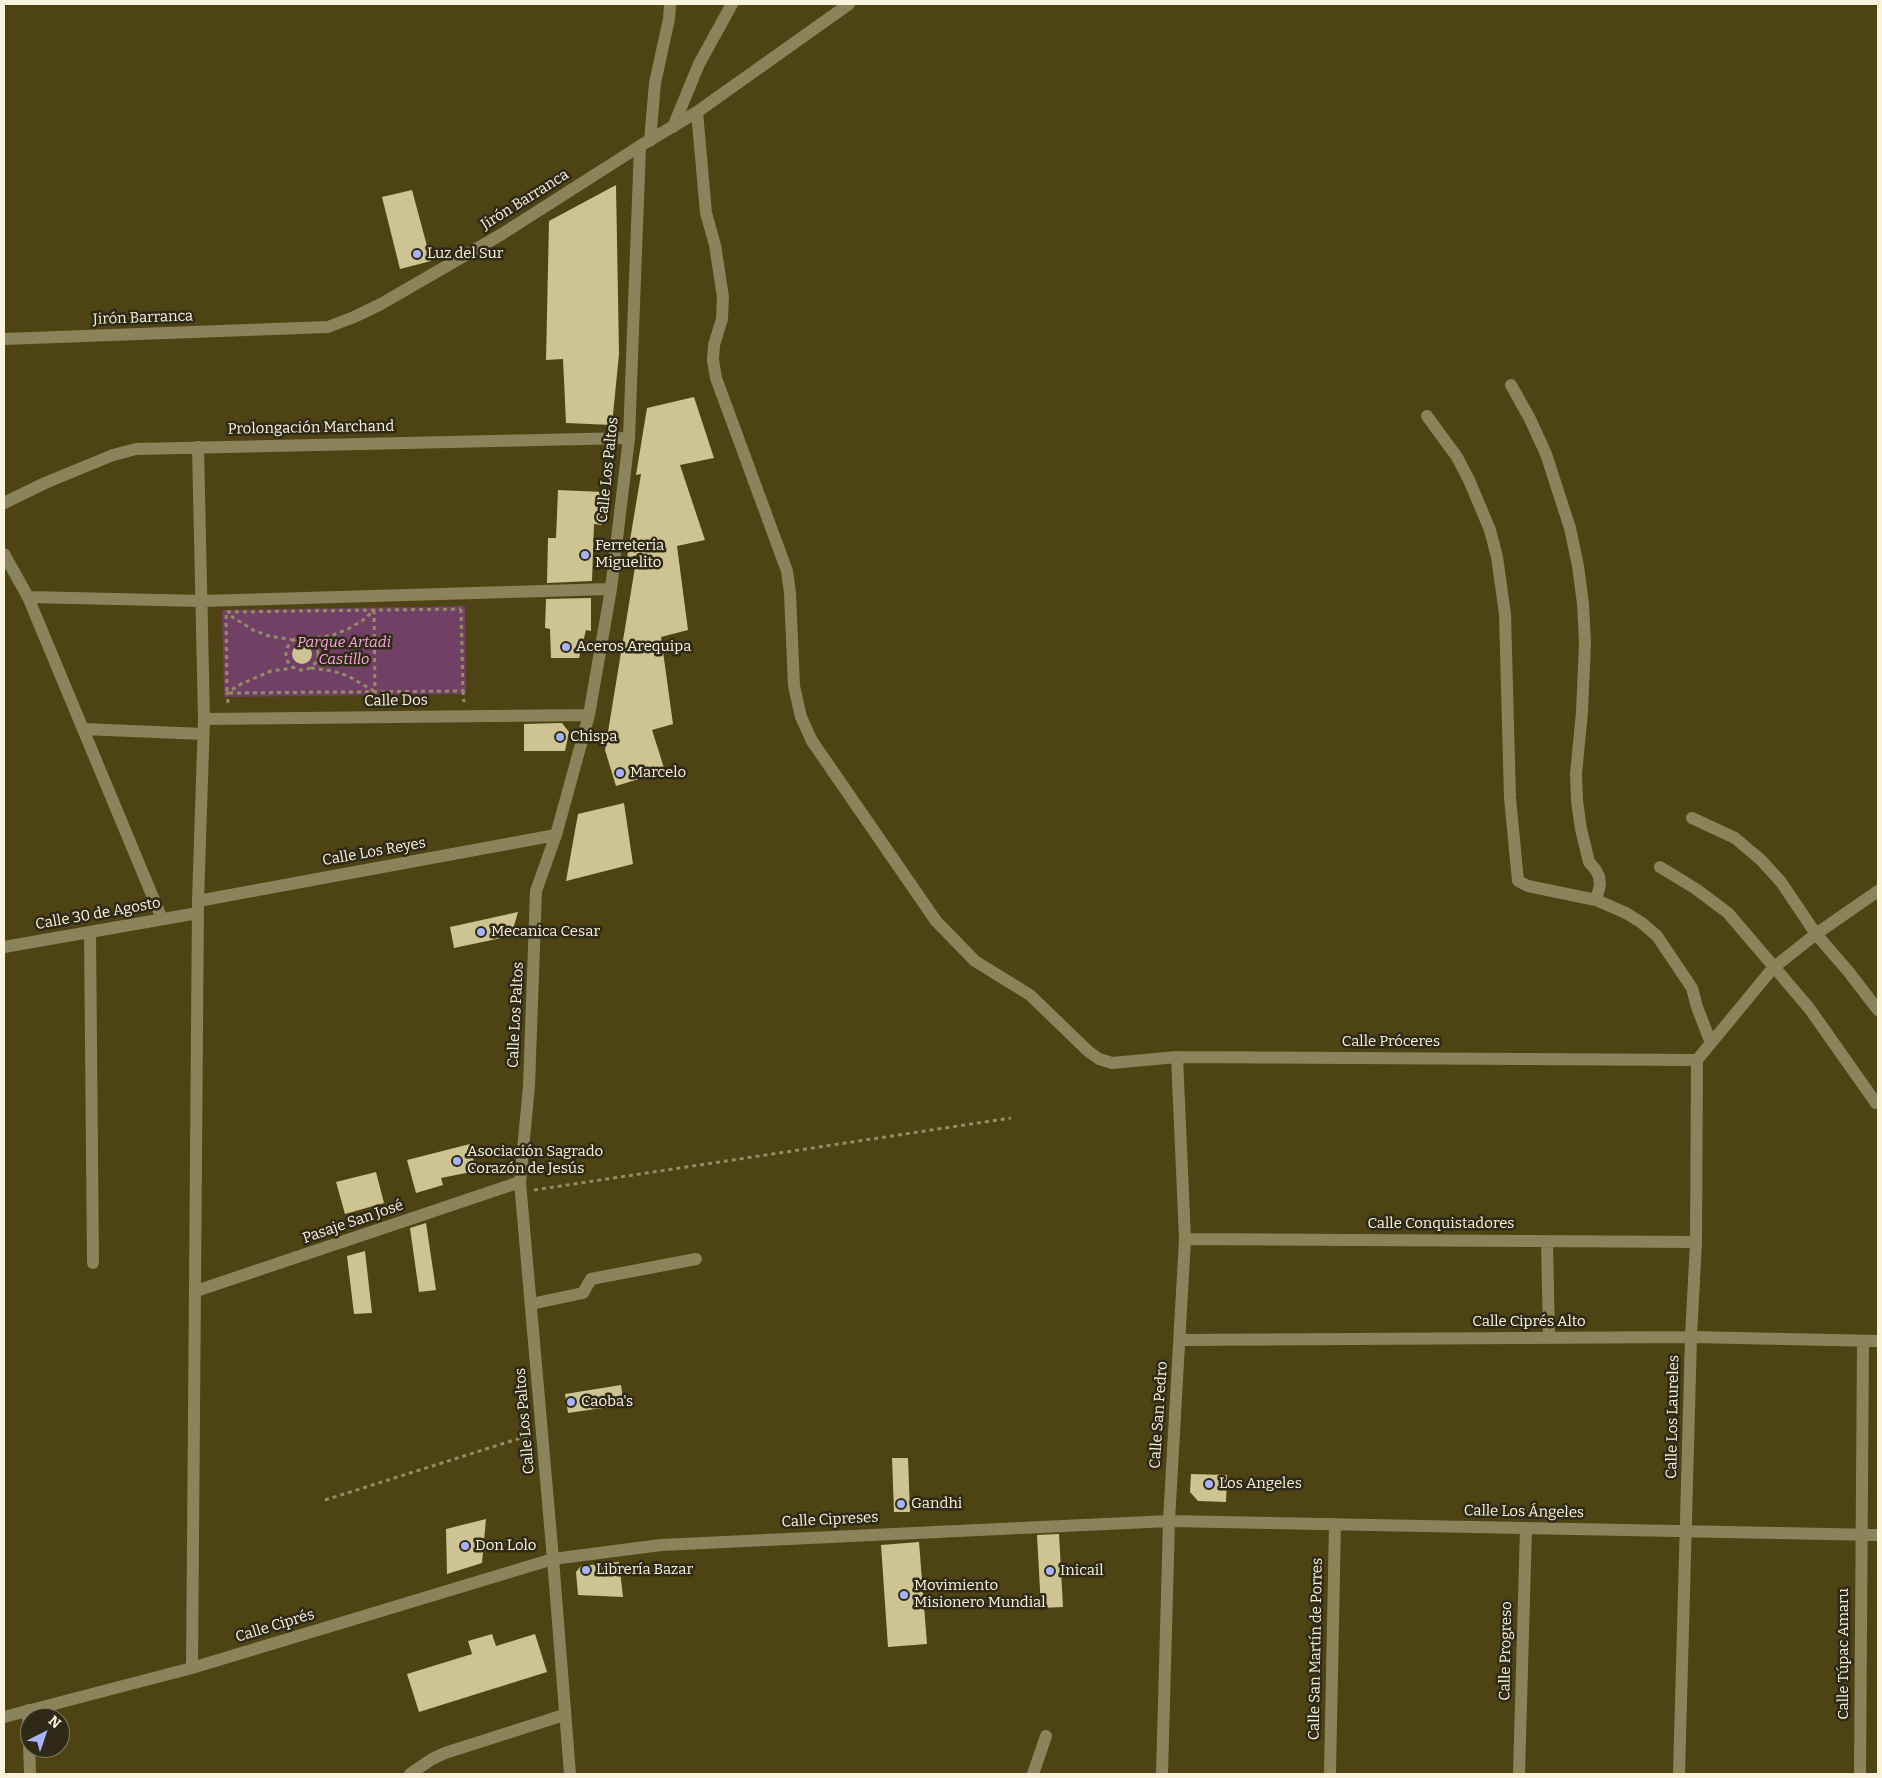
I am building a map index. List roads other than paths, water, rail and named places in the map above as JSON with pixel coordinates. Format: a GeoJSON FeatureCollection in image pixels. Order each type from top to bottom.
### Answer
{"type":"FeatureCollection","features":[{"type":"Feature","properties":{"kind":"street","name":"Calle Los Paltos"},"geometry":{"type":"LineString","coordinates":[[570,1774],[520,1187],[529,1086],[536,891],[556,835],[588,715],[612,589],[629,438],[645,144],[655,83],[669,19],[670,4]]}},
{"type":"Feature","properties":{"kind":"street"},"geometry":{"type":"LineString","coordinates":[[673,127],[698,64],[732,4]]}},
{"type":"Feature","properties":{"kind":"street","name":"Jirón Barranca"},"geometry":{"type":"LineString","coordinates":[[4,339],[328,327],[354,317],[502,234],[698,112],[849,4]]}},
{"type":"Feature","properties":{"kind":"street","name":"Calle Próceres"},"geometry":{"type":"LineString","coordinates":[[698,112],[706,213],[716,253],[723,297],[722,319],[714,345],[713,360],[716,378],[787,571],[790,593],[794,686],[800,717],[812,741],[936,921],[975,961],[1030,995],[1088,1052],[1099,1060],[1112,1063],[1177,1057],[1697,1060]]}},
{"type":"Feature","properties":{"kind":"street"},"geometry":{"type":"LineString","coordinates":[[1511,384],[1530,418],[1546,454],[1567,518],[1578,566],[1583,604],[1585,643],[1582,712],[1576,774],[1576,801],[1589,862],[1599,876],[1600,885],[1596,900]]}},
{"type":"Feature","properties":{"kind":"street"},"geometry":{"type":"LineString","coordinates":[[1427,416],[1457,457],[1469,480],[1490,530],[1497,557],[1505,614],[1510,798],[1518,881],[1528,886],[1596,900],[1626,913],[1657,936],[1692,988],[1711,1044]]}},
{"type":"Feature","properties":{"kind":"street","name":"Prolongación Marchand"},"geometry":{"type":"LineString","coordinates":[[4,503],[113,455],[136,449],[629,438]]}},
{"type":"Feature","properties":{"kind":"street"},"geometry":{"type":"LineString","coordinates":[[192,1668],[198,907],[204,719],[198,447]]}},
{"type":"Feature","properties":{"kind":"street"},"geometry":{"type":"LineString","coordinates":[[4,554],[28,597],[162,919]]}},
{"type":"Feature","properties":{"kind":"street"},"geometry":{"type":"LineString","coordinates":[[28,597],[202,601],[226,606],[612,589]]}},
{"type":"Feature","properties":{"kind":"street","name":"Calle Dos"},"geometry":{"type":"LineString","coordinates":[[204,719],[588,715]]}},
{"type":"Feature","properties":{"kind":"street"},"geometry":{"type":"LineString","coordinates":[[83,729],[203,734]]}},
{"type":"Feature","properties":{"kind":"street"},"geometry":{"type":"LineString","coordinates":[[1692,818],[1735,838],[1761,860],[1781,882],[1816,934],[1878,1010]]}},
{"type":"Feature","properties":{"kind":"street","name":"Calle Los Reyes"},"geometry":{"type":"LineString","coordinates":[[198,907],[556,835]]}},
{"type":"Feature","properties":{"kind":"street"},"geometry":{"type":"LineString","coordinates":[[1660,867],[1696,889],[1728,913],[1809,1008],[1876,1103]]}},
{"type":"Feature","properties":{"kind":"street"},"geometry":{"type":"LineString","coordinates":[[1697,1060],[1773,968],[1816,934],[1878,891]]}},
{"type":"Feature","properties":{"kind":"street","name":"Calle 30 de Agosto"},"geometry":{"type":"LineString","coordinates":[[4,947],[162,919],[198,907]]}},
{"type":"Feature","properties":{"kind":"street"},"geometry":{"type":"LineString","coordinates":[[90,932],[93,1262]]}},
{"type":"Feature","properties":{"kind":"street","name":"Calle San Pedro"},"geometry":{"type":"LineString","coordinates":[[1162,1774],[1168,1521],[1185,1238],[1177,1057]]}},
{"type":"Feature","properties":{"kind":"street","name":"Calle Los Laureles"},"geometry":{"type":"LineString","coordinates":[[1679,1774],[1691,1337],[1696,1242],[1697,1060]]}},
{"type":"Feature","properties":{"kind":"street","name":"Pasaje San José"},"geometry":{"type":"LineString","coordinates":[[196,1291],[520,1187]]}},
{"type":"Feature","properties":{"kind":"street","name":"Calle Conquistadores"},"geometry":{"type":"LineString","coordinates":[[1185,1238],[1696,1242]]}},
{"type":"Feature","properties":{"kind":"street"},"geometry":{"type":"LineString","coordinates":[[1547,1241],[1549,1338]]}},
{"type":"Feature","properties":{"kind":"street"},"geometry":{"type":"LineString","coordinates":[[530,1304],[582,1293],[591,1279],[696,1259]]}},
{"type":"Feature","properties":{"kind":"street","name":"Calle Ciprés Alto"},"geometry":{"type":"LineString","coordinates":[[1180,1340],[1691,1337],[1878,1342]]}},
{"type":"Feature","properties":{"kind":"street","name":"Calle Túpac Amaru"},"geometry":{"type":"LineString","coordinates":[[1860,1774],[1863,1341]]}},
{"type":"Feature","properties":{"kind":"street","name":"Calle Los Ángeles"},"geometry":{"type":"LineString","coordinates":[[1168,1521],[1878,1535]]}},
{"type":"Feature","properties":{"kind":"street","name":"Calle Cipreses"},"geometry":{"type":"LineString","coordinates":[[553,1559],[661,1545],[1168,1521]]}},
{"type":"Feature","properties":{"kind":"street","name":"Calle San Martín de Porres"},"geometry":{"type":"LineString","coordinates":[[1330,1774],[1335,1524]]}},
{"type":"Feature","properties":{"kind":"street","name":"Calle Progreso"},"geometry":{"type":"LineString","coordinates":[[1519,1774],[1526,1528]]}},
{"type":"Feature","properties":{"kind":"street","name":"Calle Ciprés"},"geometry":{"type":"LineString","coordinates":[[36,1708],[192,1668],[553,1559]]}},
{"type":"Feature","properties":{"kind":"street","name":"Calle Ciprés"},"geometry":{"type":"LineString","coordinates":[[4,1717],[20,1712]]}},
{"type":"Feature","properties":{"kind":"street"},"geometry":{"type":"LineString","coordinates":[[410,1774],[432,1759],[445,1753],[564,1715]]}},
{"type":"Feature","properties":{"kind":"street"},"geometry":{"type":"LineString","coordinates":[[1033,1774],[1046,1736]]}},
{"type":"Feature","properties":{"kind":"street"},"geometry":{"type":"LineString","coordinates":[[30,1758],[30,1774]]}},
{"type":"Feature","properties":{"kind":"place","name":"Luz del Sur"},"geometry":{"type":"Point","coordinates":[417,254]}},
{"type":"Feature","properties":{"kind":"place","name":"Ferreteria Miguelito"},"geometry":{"type":"Point","coordinates":[585,555]}},
{"type":"Feature","properties":{"kind":"place","name":"Aceros Arequipa"},"geometry":{"type":"Point","coordinates":[566,647]}},
{"type":"Feature","properties":{"kind":"place","name":"Chispa"},"geometry":{"type":"Point","coordinates":[560,737]}},
{"type":"Feature","properties":{"kind":"place","name":"Marcelo"},"geometry":{"type":"Point","coordinates":[620,773]}},
{"type":"Feature","properties":{"kind":"place","name":"Mecanica Cesar"},"geometry":{"type":"Point","coordinates":[481,932]}},
{"type":"Feature","properties":{"kind":"place","name":"Asociación Sagrado Corazón de Jesús"},"geometry":{"type":"Point","coordinates":[457,1161]}},
{"type":"Feature","properties":{"kind":"place","name":"Caoba's"},"geometry":{"type":"Point","coordinates":[571,1402]}},
{"type":"Feature","properties":{"kind":"place","name":"Los Angeles"},"geometry":{"type":"Point","coordinates":[1209,1484]}},
{"type":"Feature","properties":{"kind":"place","name":"Gandhi"},"geometry":{"type":"Point","coordinates":[901,1504]}},
{"type":"Feature","properties":{"kind":"place","name":"Don Lolo"},"geometry":{"type":"Point","coordinates":[465,1546]}},
{"type":"Feature","properties":{"kind":"place","name":"Librería Bazar"},"geometry":{"type":"Point","coordinates":[586,1570]}},
{"type":"Feature","properties":{"kind":"place","name":"Inicail"},"geometry":{"type":"Point","coordinates":[1050,1571]}},
{"type":"Feature","properties":{"kind":"place","name":"Movimiento Misionero Mundial"},"geometry":{"type":"Point","coordinates":[904,1595]}},
{"type":"Feature","properties":{"kind":"park label","name":"Parque Artadi Castillo"},"geometry":{"type":"Point","coordinates":[344,652]}}]}
